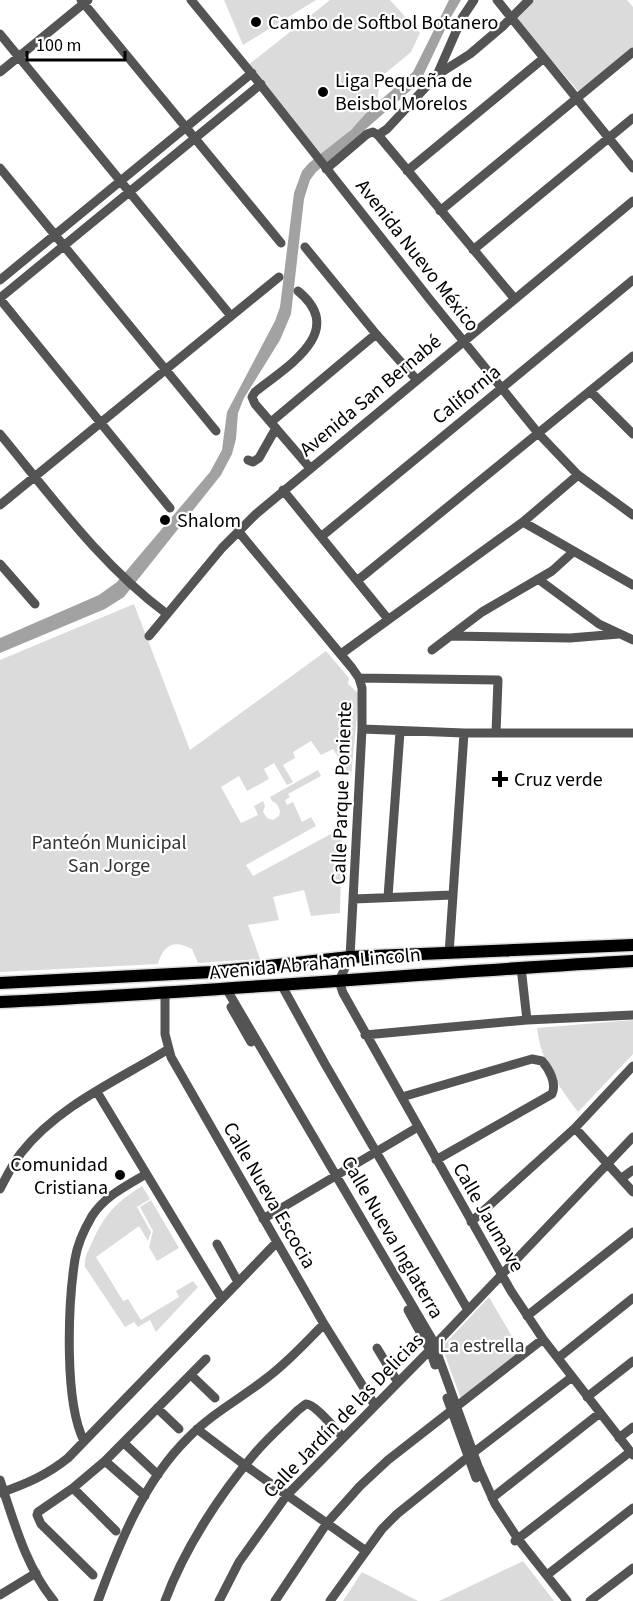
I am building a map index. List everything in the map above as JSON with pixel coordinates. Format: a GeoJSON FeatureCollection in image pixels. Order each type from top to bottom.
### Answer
{"type":"FeatureCollection","features":[{"type":"Feature","properties":{"kind":"main road"},"geometry":{"type":"LineString","coordinates":[[0,983],[212,972],[350,957],[633,945]]}},
{"type":"Feature","properties":{"kind":"main road","name":"Avenida Abraham Lincoln"},"geometry":{"type":"LineString","coordinates":[[0,1002],[165,994],[521,967],[633,961]]}},
{"type":"Feature","properties":{"kind":"street","name":"Avenida Nuevo México"},"geometry":{"type":"LineString","coordinates":[[191,0],[261,84],[538,433],[578,475],[633,515]]}},
{"type":"Feature","properties":{"kind":"street"},"geometry":{"type":"LineString","coordinates":[[437,75],[462,18],[474,0]]}},
{"type":"Feature","properties":{"kind":"street"},"geometry":{"type":"LineString","coordinates":[[497,0],[633,168]]}},
{"type":"Feature","properties":{"kind":"street"},"geometry":{"type":"LineString","coordinates":[[378,135],[395,122],[437,75],[470,54],[529,0]]}},
{"type":"Feature","properties":{"kind":"street"},"geometry":{"type":"LineString","coordinates":[[0,72],[84,1],[281,243]]}},
{"type":"Feature","properties":{"kind":"street"},"geometry":{"type":"LineString","coordinates":[[0,34],[231,316]]}},
{"type":"Feature","properties":{"kind":"street"},"geometry":{"type":"LineString","coordinates":[[440,211],[633,52]]}},
{"type":"Feature","properties":{"kind":"street"},"geometry":{"type":"LineString","coordinates":[[407,171],[544,58]]}},
{"type":"Feature","properties":{"kind":"street"},"geometry":{"type":"LineString","coordinates":[[0,280],[252,74]]}},
{"type":"Feature","properties":{"kind":"street"},"geometry":{"type":"LineString","coordinates":[[170,508],[0,298],[261,84]]}},
{"type":"Feature","properties":{"kind":"street"},"geometry":{"type":"LineString","coordinates":[[473,250],[633,118]]}},
{"type":"Feature","properties":{"kind":"street"},"geometry":{"type":"LineString","coordinates":[[326,168],[367,134],[373,132],[378,135],[514,298]]}},
{"type":"Feature","properties":{"kind":"street"},"geometry":{"type":"LineString","coordinates":[[0,168],[216,431]]}},
{"type":"Feature","properties":{"kind":"street","name":"Avenida San Bernabé"},"geometry":{"type":"LineString","coordinates":[[149,636],[238,531],[283,490],[633,201]]}},
{"type":"Feature","properties":{"kind":"street"},"geometry":{"type":"LineString","coordinates":[[305,247],[375,334],[416,379]]}},
{"type":"Feature","properties":{"kind":"street"},"geometry":{"type":"LineString","coordinates":[[0,505],[279,277]]}},
{"type":"Feature","properties":{"kind":"street","name":"California"},"geometry":{"type":"LineString","coordinates":[[322,536],[633,280]]}},
{"type":"Feature","properties":{"kind":"street"},"geometry":{"type":"LineString","coordinates":[[298,291],[309,302],[315,314],[315,332],[312,342],[304,353],[255,392],[252,398],[310,468]]}},
{"type":"Feature","properties":{"kind":"street"},"geometry":{"type":"LineString","coordinates":[[248,460],[253,462],[259,458],[274,425],[375,334]]}},
{"type":"Feature","properties":{"kind":"street"},"geometry":{"type":"LineString","coordinates":[[358,580],[633,356]]}},
{"type":"Feature","properties":{"kind":"street"},"geometry":{"type":"LineString","coordinates":[[590,391],[633,434]]}},
{"type":"Feature","properties":{"kind":"street"},"geometry":{"type":"LineString","coordinates":[[0,434],[84,536],[123,578],[167,614]]}},
{"type":"Feature","properties":{"kind":"street"},"geometry":{"type":"LineString","coordinates":[[341,654],[523,522],[578,475]]}},
{"type":"Feature","properties":{"kind":"street"},"geometry":{"type":"LineString","coordinates":[[283,490],[388,619]]}},
{"type":"Feature","properties":{"kind":"street"},"geometry":{"type":"LineString","coordinates":[[523,522],[633,585]]}},
{"type":"Feature","properties":{"kind":"street","name":"Calle Parque Poniente"},"geometry":{"type":"LineString","coordinates":[[238,531],[359,678],[363,697],[362,729],[350,957]]}},
{"type":"Feature","properties":{"kind":"street"},"geometry":{"type":"LineString","coordinates":[[432,650],[482,612],[559,566],[573,552]]}},
{"type":"Feature","properties":{"kind":"street"},"geometry":{"type":"LineString","coordinates":[[0,564],[35,604]]}},
{"type":"Feature","properties":{"kind":"street"},"geometry":{"type":"LineString","coordinates":[[538,579],[599,624],[633,640]]}},
{"type":"Feature","properties":{"kind":"street"},"geometry":{"type":"LineString","coordinates":[[450,636],[570,638],[619,634]]}},
{"type":"Feature","properties":{"kind":"street"},"geometry":{"type":"LineString","coordinates":[[359,678],[498,680],[496,732]]}},
{"type":"Feature","properties":{"kind":"street"},"geometry":{"type":"LineString","coordinates":[[362,729],[464,733],[633,733]]}},
{"type":"Feature","properties":{"kind":"street"},"geometry":{"type":"LineString","coordinates":[[388,897],[400,732]]}},
{"type":"Feature","properties":{"kind":"street"},"geometry":{"type":"LineString","coordinates":[[449,954],[464,733]]}},
{"type":"Feature","properties":{"kind":"street"},"geometry":{"type":"LineString","coordinates":[[354,899],[452,895]]}},
{"type":"Feature","properties":{"kind":"street"},"geometry":{"type":"LineString","coordinates":[[339,981],[350,957]]}},
{"type":"Feature","properties":{"kind":"street"},"geometry":{"type":"LineString","coordinates":[[521,967],[527,1020]]}},
{"type":"Feature","properties":{"kind":"street","name":"Calle Jaumave"},"geometry":{"type":"LineString","coordinates":[[339,981],[365,1035],[402,1096],[501,1275],[543,1339],[631,1454]]}},
{"type":"Feature","properties":{"kind":"street"},"geometry":{"type":"LineString","coordinates":[[282,986],[468,1310]]}},
{"type":"Feature","properties":{"kind":"street","name":"Calle Nueva Inglaterra"},"geometry":{"type":"LineString","coordinates":[[224,990],[432,1347],[487,1503],[559,1601]]}},
{"type":"Feature","properties":{"kind":"street","name":"Calle Nueva Escocia"},"geometry":{"type":"LineString","coordinates":[[165,994],[164,1021],[167,1050],[177,1071],[324,1324],[374,1404]]}},
{"type":"Feature","properties":{"kind":"street"},"geometry":{"type":"LineString","coordinates":[[365,1035],[527,1020],[633,1015]]}},
{"type":"Feature","properties":{"kind":"street"},"geometry":{"type":"LineString","coordinates":[[0,1189],[21,1154],[56,1120],[97,1092],[167,1050]]}},
{"type":"Feature","properties":{"kind":"street"},"geometry":{"type":"LineString","coordinates":[[402,1096],[526,1060],[539,1059],[548,1070],[554,1091],[436,1160]]}},
{"type":"Feature","properties":{"kind":"street"},"geometry":{"type":"LineString","coordinates":[[471,1222],[575,1128],[633,1066]]}},
{"type":"Feature","properties":{"kind":"street"},"geometry":{"type":"LineString","coordinates":[[97,1092],[222,1299]]}},
{"type":"Feature","properties":{"kind":"street"},"geometry":{"type":"LineString","coordinates":[[263,1219],[418,1127]]}},
{"type":"Feature","properties":{"kind":"street"},"geometry":{"type":"LineString","coordinates":[[575,1128],[633,1192]]}},
{"type":"Feature","properties":{"kind":"street","name":"Calle Jardín de las Delicias"},"geometry":{"type":"LineString","coordinates":[[219,1601],[239,1562],[287,1495],[633,1137]]}},
{"type":"Feature","properties":{"kind":"street"},"geometry":{"type":"LineString","coordinates":[[622,1178],[633,1170]]}},
{"type":"Feature","properties":{"kind":"street"},"geometry":{"type":"LineString","coordinates":[[84,1442],[75,1420],[72,1402],[70,1320],[75,1257],[91,1219],[99,1207],[114,1193],[146,1174]]}},
{"type":"Feature","properties":{"kind":"street"},"geometry":{"type":"LineString","coordinates":[[527,1316],[633,1232]]}},
{"type":"Feature","properties":{"kind":"street"},"geometry":{"type":"LineString","coordinates":[[2,1493],[47,1474],[68,1458],[277,1242]]}},
{"type":"Feature","properties":{"kind":"street"},"geometry":{"type":"LineString","coordinates":[[217,1244],[238,1282]]}},
{"type":"Feature","properties":{"kind":"street"},"geometry":{"type":"LineString","coordinates":[[558,1358],[633,1298]]}},
{"type":"Feature","properties":{"kind":"street"},"geometry":{"type":"LineString","coordinates":[[99,1601],[129,1527],[145,1496],[158,1475],[187,1439],[212,1416],[275,1372],[324,1324]]}},
{"type":"Feature","properties":{"kind":"street"},"geometry":{"type":"LineString","coordinates":[[275,1601],[327,1523],[374,1473],[543,1339]]}},
{"type":"Feature","properties":{"kind":"street"},"geometry":{"type":"LineString","coordinates":[[377,1348],[397,1381]]}},
{"type":"Feature","properties":{"kind":"street"},"geometry":{"type":"LineString","coordinates":[[93,1575],[41,1524],[38,1514],[40,1510],[73,1488],[105,1461],[206,1359]]}},
{"type":"Feature","properties":{"kind":"street"},"geometry":{"type":"LineString","coordinates":[[587,1396],[633,1361]]}},
{"type":"Feature","properties":{"kind":"street"},"geometry":{"type":"LineString","coordinates":[[191,1375],[215,1398]]}},
{"type":"Feature","properties":{"kind":"street"},"geometry":{"type":"LineString","coordinates":[[330,1601],[366,1551],[397,1514],[572,1377]]}},
{"type":"Feature","properties":{"kind":"street"},"geometry":{"type":"LineString","coordinates":[[165,1601],[190,1548],[222,1497],[256,1452],[298,1410],[307,1404],[315,1408],[343,1437]]}},
{"type":"Feature","properties":{"kind":"street"},"geometry":{"type":"LineString","coordinates":[[158,1408],[179,1429]]}},
{"type":"Feature","properties":{"kind":"street"},"geometry":{"type":"LineString","coordinates":[[492,1498],[600,1413]]}},
{"type":"Feature","properties":{"kind":"street"},"geometry":{"type":"LineString","coordinates":[[619,1438],[633,1427]]}},
{"type":"Feature","properties":{"kind":"street"},"geometry":{"type":"LineString","coordinates":[[197,1429],[366,1551]]}},
{"type":"Feature","properties":{"kind":"street"},"geometry":{"type":"LineString","coordinates":[[124,1443],[158,1475]]}},
{"type":"Feature","properties":{"kind":"street"},"geometry":{"type":"LineString","coordinates":[[516,1540],[631,1454]]}},
{"type":"Feature","properties":{"kind":"street","name":"Calle Nueva Inglaterra"},"geometry":{"type":"LineString","coordinates":[[470,1455],[516,1540],[567,1601]]}},
{"type":"Feature","properties":{"kind":"street"},"geometry":{"type":"LineString","coordinates":[[105,1461],[145,1496]]}},
{"type":"Feature","properties":{"kind":"street"},"geometry":{"type":"LineString","coordinates":[[0,1480],[2,1493],[36,1573],[54,1601]]}},
{"type":"Feature","properties":{"kind":"street"},"geometry":{"type":"LineString","coordinates":[[73,1488],[116,1531]]}},
{"type":"Feature","properties":{"kind":"street"},"geometry":{"type":"LineString","coordinates":[[547,1575],[633,1508]]}},
{"type":"Feature","properties":{"kind":"street"},"geometry":{"type":"LineString","coordinates":[[591,1601],[633,1568]]}},
{"type":"Feature","properties":{"kind":"street"},"geometry":{"type":"LineString","coordinates":[[0,1595],[36,1573]]}},
{"type":"Feature","properties":{"kind":"green space","name":"Cambo de Softbol Botanero"},"geometry":{"type":"Polygon","coordinates":[[[224,0],[316,0],[243,45],[224,0]]]}},
{"type":"Feature","properties":{"kind":"green space","name":"Liga Pequeña de Beisbol Morelos"},"geometry":{"type":"Polygon","coordinates":[[[330,0],[390,0],[420,33],[411,52],[381,77],[376,106],[323,156],[247,66],[330,0]]]}},
{"type":"Feature","properties":{"kind":"green space"},"geometry":{"type":"Polygon","coordinates":[[[535,0],[627,0],[633,7],[633,47],[579,92],[515,17],[535,0]]]}},
{"type":"Feature","properties":{"kind":"green space","name":"Panteón Municipal San Jorge"},"geometry":{"type":"Polygon","coordinates":[[[134,604],[190,750],[326,651],[349,678],[348,684],[359,694],[351,777],[333,749],[321,755],[311,741],[293,752],[295,758],[283,765],[293,782],[287,785],[274,763],[264,769],[269,779],[247,791],[239,776],[221,787],[241,823],[258,815],[254,806],[263,801],[265,806],[263,812],[267,818],[273,820],[279,816],[280,811],[270,797],[318,770],[321,776],[288,794],[290,797],[285,800],[287,805],[293,802],[302,822],[311,817],[316,826],[246,865],[253,876],[342,828],[340,913],[311,916],[304,890],[273,897],[279,920],[248,925],[260,959],[198,963],[192,949],[175,944],[166,948],[158,964],[0,972],[0,660],[134,604]]]}},
{"type":"Feature","properties":{"kind":"green space"},"geometry":{"type":"Polygon","coordinates":[[[633,1020],[633,1054],[578,1112],[557,1083],[546,1062],[537,1028],[633,1020]]]}},
{"type":"Feature","properties":{"kind":"green space"},"geometry":{"type":"Polygon","coordinates":[[[142,1186],[150,1199],[137,1207],[151,1232],[148,1241],[139,1226],[96,1257],[123,1301],[128,1299],[141,1320],[179,1297],[176,1291],[193,1281],[198,1287],[156,1332],[150,1320],[138,1327],[134,1322],[125,1327],[85,1267],[87,1253],[105,1218],[117,1204],[142,1186]]]}},
{"type":"Feature","properties":{"kind":"green space"},"geometry":{"type":"Polygon","coordinates":[[[151,1200],[179,1248],[157,1261],[149,1247],[153,1231],[140,1207],[151,1200]]]}},
{"type":"Feature","properties":{"kind":"green space","name":"La estrella"},"geometry":{"type":"Polygon","coordinates":[[[489,1297],[521,1352],[461,1399],[442,1347],[489,1297]]]}},
{"type":"Feature","properties":{"kind":"green space"},"geometry":{"type":"Polygon","coordinates":[[[523,1561],[554,1601],[439,1601],[523,1561]]]}},
{"type":"Feature","properties":{"kind":"green space"},"geometry":{"type":"Polygon","coordinates":[[[362,1572],[418,1601],[343,1601],[362,1572]]]}},
{"type":"Feature","properties":{"kind":"shaded area"},"geometry":{"type":"Polygon","coordinates":[[[449,0],[461,0],[420,82],[316,172],[310,180],[304,199],[291,314],[280,340],[244,398],[238,413],[232,454],[221,475],[124,597],[105,609],[0,653],[0,638],[99,595],[117,582],[210,472],[222,450],[227,412],[275,321],[280,307],[294,193],[302,171],[351,130],[368,111],[413,72],[449,0]]]}},
{"type":"Feature","properties":{"kind":"place","name":"Cambo de Softbol Botanero"},"geometry":{"type":"Point","coordinates":[256,22]}},
{"type":"Feature","properties":{"kind":"place","name":"Liga Pequeña de Beisbol Morelos"},"geometry":{"type":"Point","coordinates":[323,92]}},
{"type":"Feature","properties":{"kind":"place","name":"Shalom"},"geometry":{"type":"Point","coordinates":[165,520]}},
{"type":"Feature","properties":{"kind":"place","name":"Cruz verde"},"geometry":{"type":"Point","coordinates":[500,779]}},
{"type":"Feature","properties":{"kind":"place","name":"Comunidad Cristiana"},"geometry":{"type":"Point","coordinates":[120,1175]}}]}
